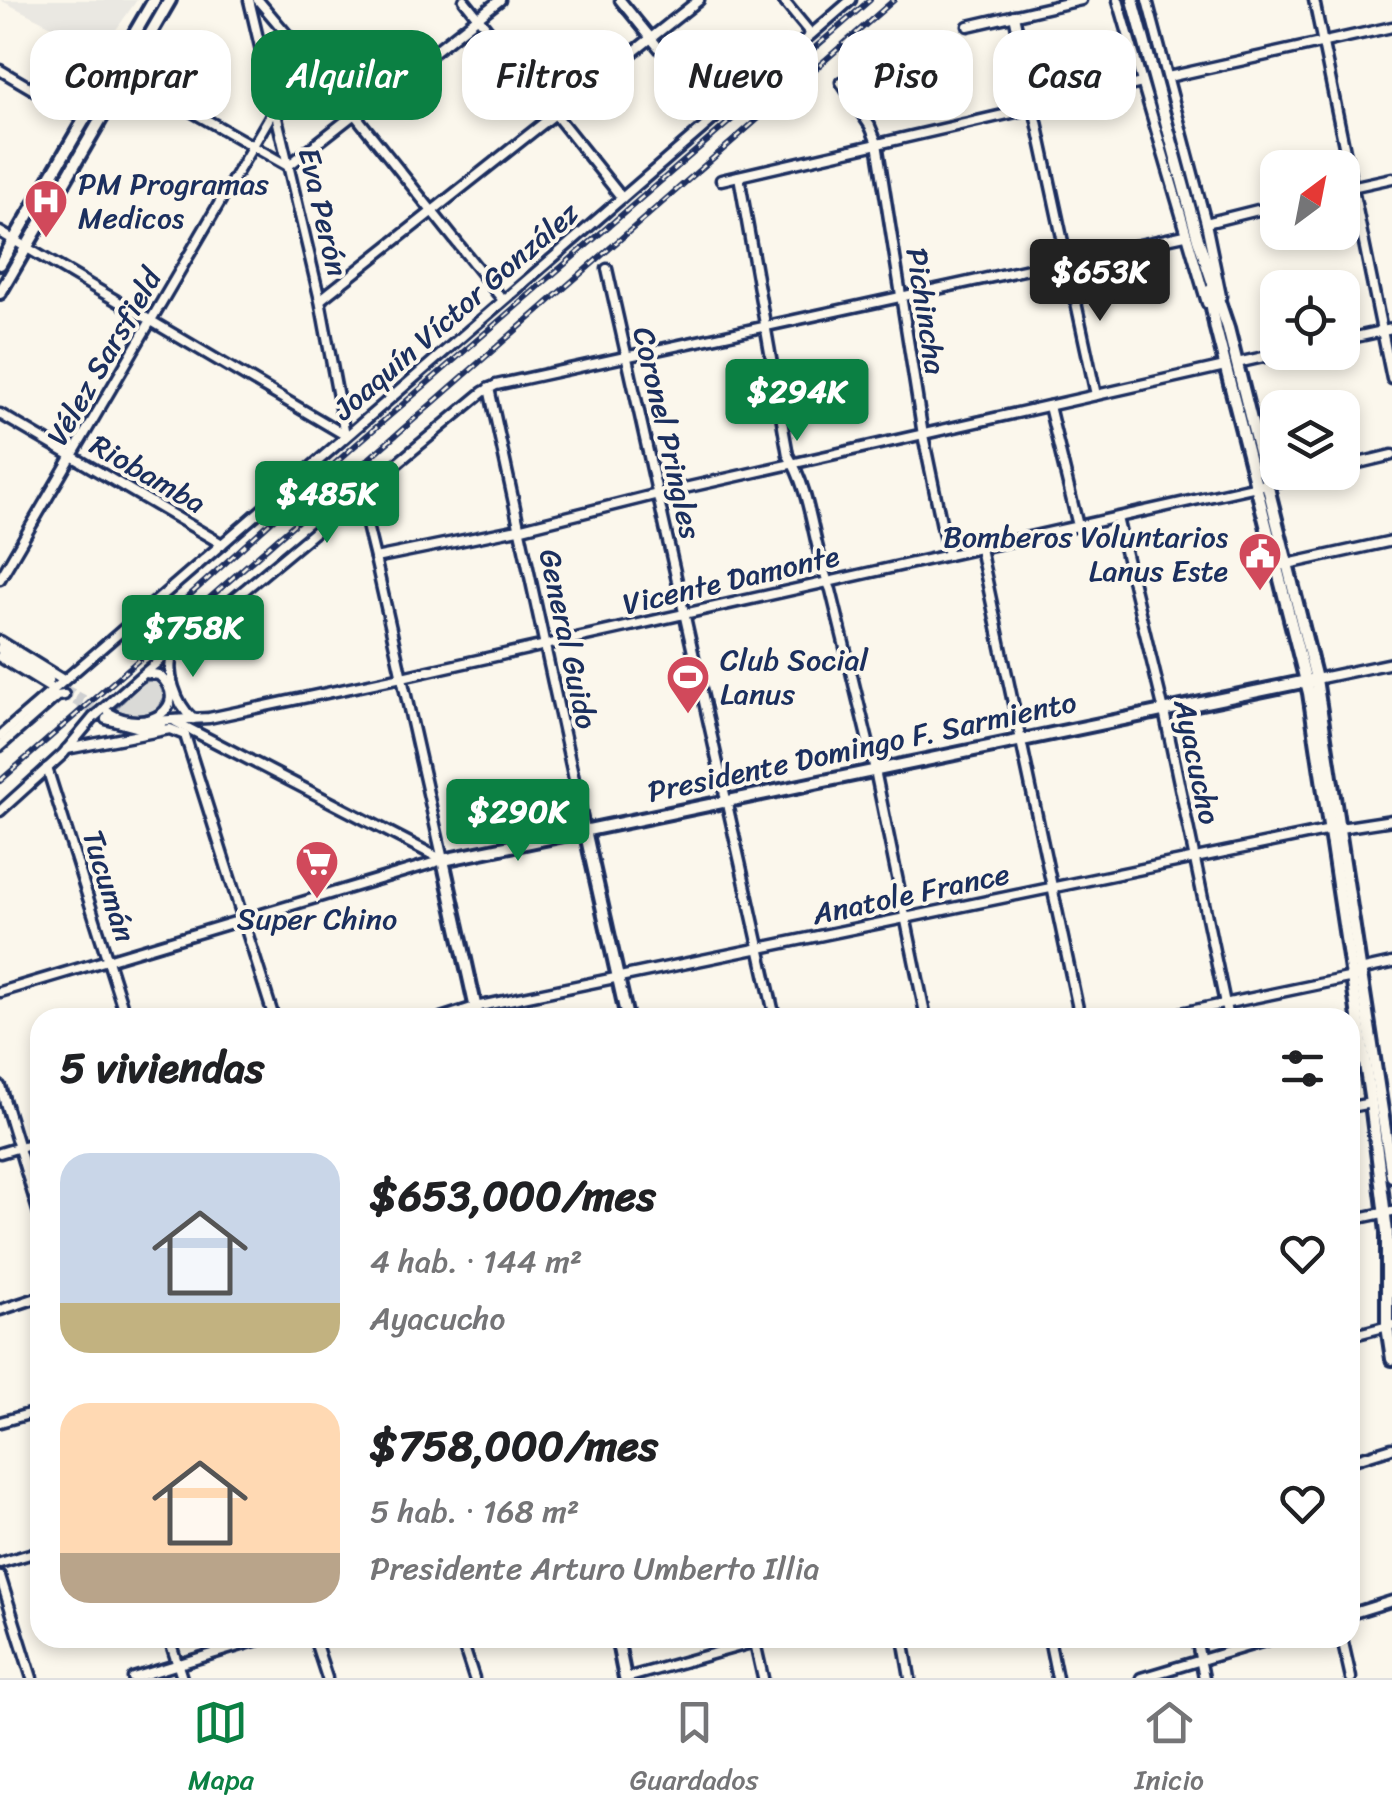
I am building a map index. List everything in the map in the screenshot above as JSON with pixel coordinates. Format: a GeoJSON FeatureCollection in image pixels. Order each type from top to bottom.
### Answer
{"type":"FeatureCollection","features":[{"type":"Feature","properties":{"kind":"main road"},"geometry":{"type":"LineString","coordinates":[[137,30],[154,0]]}},
{"type":"Feature","properties":{"kind":"main road"},"geometry":{"type":"LineString","coordinates":[[153,30],[170,0]]}},
{"type":"Feature","properties":{"kind":"main road"},"geometry":{"type":"LineString","coordinates":[[1132,0],[1260,475]]}},
{"type":"Feature","properties":{"kind":"main road"},"geometry":{"type":"LineString","coordinates":[[0,264],[85,120]]}},
{"type":"Feature","properties":{"kind":"main road"},"geometry":{"type":"LineString","coordinates":[[0,293],[101,120]]}},
{"type":"Feature","properties":{"kind":"main road"},"geometry":{"type":"LineString","coordinates":[[1264,490],[1311,680],[1374,1086],[1389,1212],[1392,1359]]}},
{"type":"Feature","properties":{"kind":"main road","name":"Presidente Domingo F. Sarmiento"},"geometry":{"type":"LineString","coordinates":[[443,860],[1311,680]]}},
{"type":"Feature","properties":{"kind":"main road","name":"General Guido"},"geometry":{"type":"LineString","coordinates":[[585,830],[625,1008]]}},
{"type":"Feature","properties":{"kind":"main road"},"geometry":{"type":"LineString","coordinates":[[443,860],[476,1008]]}},
{"type":"Feature","properties":{"kind":"main road"},"geometry":{"type":"LineString","coordinates":[[1376,1102],[1392,1176]]}},
{"type":"Feature","properties":{"kind":"main road"},"geometry":{"type":"LineString","coordinates":[[619,1648],[626,1678]]}},
{"type":"Feature","properties":{"kind":"street","name":"Eva Perón"},"geometry":{"type":"LineString","coordinates":[[249,0],[257,30]]}},
{"type":"Feature","properties":{"kind":"street"},"geometry":{"type":"LineString","coordinates":[[258,0],[283,30]]}},
{"type":"Feature","properties":{"kind":"street"},"geometry":{"type":"LineString","coordinates":[[464,0],[488,30]]}},
{"type":"Feature","properties":{"kind":"street"},"geometry":{"type":"LineString","coordinates":[[442,47],[500,0]]}},
{"type":"Feature","properties":{"kind":"street"},"geometry":{"type":"LineString","coordinates":[[620,0],[654,42]]}},
{"type":"Feature","properties":{"kind":"street"},"geometry":{"type":"LineString","coordinates":[[634,51],[699,0]]}},
{"type":"Feature","properties":{"kind":"street"},"geometry":{"type":"LineString","coordinates":[[782,0],[808,30]]}},
{"type":"Feature","properties":{"kind":"street","name":"Joaquín Víctor González"},"geometry":{"type":"LineString","coordinates":[[816,30],[851,0]]}},
{"type":"Feature","properties":{"kind":"street"},"geometry":{"type":"LineString","coordinates":[[968,26],[1081,0]]}},
{"type":"Feature","properties":{"kind":"street"},"geometry":{"type":"LineString","coordinates":[[1118,0],[1185,235],[1222,328]]}},
{"type":"Feature","properties":{"kind":"street"},"geometry":{"type":"LineString","coordinates":[[1147,0],[1206,223],[1222,328]]}},
{"type":"Feature","properties":{"kind":"street"},"geometry":{"type":"LineString","coordinates":[[1314,0],[1341,150]]}},
{"type":"Feature","properties":{"kind":"street"},"geometry":{"type":"LineString","coordinates":[[1014,15],[1017,30]]}},
{"type":"Feature","properties":{"kind":"street"},"geometry":{"type":"LineString","coordinates":[[1168,77],[1392,28]]}},
{"type":"Feature","properties":{"kind":"street"},"geometry":{"type":"LineString","coordinates":[[0,70],[30,88]]}},
{"type":"Feature","properties":{"kind":"street"},"geometry":{"type":"LineString","coordinates":[[1136,83],[1142,82]]}},
{"type":"Feature","properties":{"kind":"street"},"geometry":{"type":"LineString","coordinates":[[721,180],[993,116]]}},
{"type":"Feature","properties":{"kind":"street"},"geometry":{"type":"LineString","coordinates":[[205,120],[288,166],[351,120]]}},
{"type":"Feature","properties":{"kind":"street","name":"Vélez Sarsfield"},"geometry":{"type":"LineString","coordinates":[[0,579],[268,120]]}},
{"type":"Feature","properties":{"kind":"street","name":"Eva Perón"},"geometry":{"type":"LineString","coordinates":[[279,120],[346,435]]}},
{"type":"Feature","properties":{"kind":"street"},"geometry":{"type":"LineString","coordinates":[[359,120],[502,299]]}},
{"type":"Feature","properties":{"kind":"street"},"geometry":{"type":"LineString","coordinates":[[320,300],[548,120]]}},
{"type":"Feature","properties":{"kind":"street"},"geometry":{"type":"LineString","coordinates":[[560,120],[622,198]]}},
{"type":"Feature","properties":{"kind":"street","name":"Joaquín Víctor González"},"geometry":{"type":"LineString","coordinates":[[0,736],[51,684],[63,680],[711,120]]}},
{"type":"Feature","properties":{"kind":"street","name":"Pichincha"},"geometry":{"type":"LineString","coordinates":[[866,120],[876,143],[923,435],[948,554]]}},
{"type":"Feature","properties":{"kind":"street"},"geometry":{"type":"LineString","coordinates":[[1036,120],[1096,395]]}},
{"type":"Feature","properties":{"kind":"street"},"geometry":{"type":"LineString","coordinates":[[739,176],[788,455],[794,464],[827,581],[875,770],[924,1008]]}},
{"type":"Feature","properties":{"kind":"street"},"geometry":{"type":"LineString","coordinates":[[1360,185],[1392,178]]}},
{"type":"Feature","properties":{"kind":"street"},"geometry":{"type":"LineString","coordinates":[[1206,223],[1260,210]]}},
{"type":"Feature","properties":{"kind":"street"},"geometry":{"type":"LineString","coordinates":[[0,232],[346,435]]}},
{"type":"Feature","properties":{"kind":"street"},"geometry":{"type":"LineString","coordinates":[[0,811],[67,750],[92,718],[142,674],[490,388],[1185,235]]}},
{"type":"Feature","properties":{"kind":"street"},"geometry":{"type":"LineString","coordinates":[[1360,241],[1392,379]]}},
{"type":"Feature","properties":{"kind":"street","name":"Coronel Pringles"},"geometry":{"type":"LineString","coordinates":[[607,269],[772,1008]]}},
{"type":"Feature","properties":{"kind":"street"},"geometry":{"type":"LineString","coordinates":[[1360,336],[1392,329]]}},
{"type":"Feature","properties":{"kind":"street"},"geometry":{"type":"LineString","coordinates":[[375,558],[1260,358]]}},
{"type":"Feature","properties":{"kind":"street","name":"General Guido"},"geometry":{"type":"LineString","coordinates":[[490,388],[585,830]]}},
{"type":"Feature","properties":{"kind":"street"},"geometry":{"type":"LineString","coordinates":[[1049,406],[1078,526]]}},
{"type":"Feature","properties":{"kind":"street","name":"Riobamba"},"geometry":{"type":"LineString","coordinates":[[0,414],[222,544]]}},
{"type":"Feature","properties":{"kind":"street"},"geometry":{"type":"LineString","coordinates":[[1360,463],[1392,455]]}},
{"type":"Feature","properties":{"kind":"street","name":"Vicente Damonte"},"geometry":{"type":"LineString","coordinates":[[67,750],[1260,487]]}},
{"type":"Feature","properties":{"kind":"street"},"geometry":{"type":"LineString","coordinates":[[356,498],[363,509],[375,558],[443,860]]}},
{"type":"Feature","properties":{"kind":"street","name":"Ayacucho"},"geometry":{"type":"LineString","coordinates":[[1117,518],[1164,711],[1225,1008]]}},
{"type":"Feature","properties":{"kind":"street"},"geometry":{"type":"LineString","coordinates":[[1284,565],[1392,541]]}},
{"type":"Feature","properties":{"kind":"street"},"geometry":{"type":"LineString","coordinates":[[980,548],[1078,1008]]}},
{"type":"Feature","properties":{"kind":"street"},"geometry":{"type":"LineString","coordinates":[[0,642],[63,680]]}},
{"type":"Feature","properties":{"kind":"street"},"geometry":{"type":"LineString","coordinates":[[177,646],[170,660],[170,672],[271,1008]]}},
{"type":"Feature","properties":{"kind":"street"},"geometry":{"type":"LineString","coordinates":[[0,649],[51,684]]}},
{"type":"Feature","properties":{"kind":"street"},"geometry":{"type":"LineString","coordinates":[[0,657],[51,684]]}},
{"type":"Feature","properties":{"kind":"street","name":"Presidente Domingo F. Sarmiento"},"geometry":{"type":"LineString","coordinates":[[1311,680],[1392,663]]}},
{"type":"Feature","properties":{"kind":"street"},"geometry":{"type":"LineString","coordinates":[[142,674],[159,675],[170,691],[166,707],[152,721]]}},
{"type":"Feature","properties":{"kind":"street"},"geometry":{"type":"LineString","coordinates":[[0,746],[57,696],[64,695]]}},
{"type":"Feature","properties":{"kind":"street","name":"Vicente Damonte"},"geometry":{"type":"LineString","coordinates":[[187,725],[152,721],[131,722],[107,716],[139,728],[178,722],[187,725]]}},
{"type":"Feature","properties":{"kind":"street"},"geometry":{"type":"LineString","coordinates":[[208,738],[205,728],[209,718]]}},
{"type":"Feature","properties":{"kind":"street"},"geometry":{"type":"LineString","coordinates":[[187,725],[443,860]]}},
{"type":"Feature","properties":{"kind":"street","name":"Tucumán"},"geometry":{"type":"LineString","coordinates":[[47,768],[123,1008]]}},
{"type":"Feature","properties":{"kind":"street","name":"Anatole France"},"geometry":{"type":"LineString","coordinates":[[493,1008],[618,977],[1392,820]]}},
{"type":"Feature","properties":{"kind":"street","name":"Presidente Domingo F. Sarmiento"},"geometry":{"type":"LineString","coordinates":[[0,992],[443,860]]}},
{"type":"Feature","properties":{"kind":"street"},"geometry":{"type":"LineString","coordinates":[[1202,1008],[1392,963]]}},
{"type":"Feature","properties":{"kind":"street"},"geometry":{"type":"LineString","coordinates":[[1374,1086],[1392,1082]]}},
{"type":"Feature","properties":{"kind":"street"},"geometry":{"type":"LineString","coordinates":[[0,1086],[30,1186]]}},
{"type":"Feature","properties":{"kind":"street"},"geometry":{"type":"LineString","coordinates":[[1360,1105],[1376,1102]]}},
{"type":"Feature","properties":{"kind":"street"},"geometry":{"type":"LineString","coordinates":[[0,1153],[30,1144]]}},
{"type":"Feature","properties":{"kind":"street"},"geometry":{"type":"LineString","coordinates":[[1360,1218],[1389,1212]]}},
{"type":"Feature","properties":{"kind":"street"},"geometry":{"type":"LineString","coordinates":[[0,1310],[30,1301]]}},
{"type":"Feature","properties":{"kind":"street"},"geometry":{"type":"LineString","coordinates":[[1360,1334],[1390,1326]]}},
{"type":"Feature","properties":{"kind":"street"},"geometry":{"type":"LineString","coordinates":[[0,1422],[30,1414]]}},
{"type":"Feature","properties":{"kind":"street"},"geometry":{"type":"LineString","coordinates":[[1360,1458],[1392,1448]]}},
{"type":"Feature","properties":{"kind":"street"},"geometry":{"type":"LineString","coordinates":[[0,1563],[30,1554]]}},
{"type":"Feature","properties":{"kind":"street"},"geometry":{"type":"LineString","coordinates":[[0,1576],[32,1678]]}},
{"type":"Feature","properties":{"kind":"street"},"geometry":{"type":"LineString","coordinates":[[1360,1611],[1392,1601]]}},
{"type":"Feature","properties":{"kind":"street"},"geometry":{"type":"LineString","coordinates":[[172,1648],[182,1678]]}},
{"type":"Feature","properties":{"kind":"street"},"geometry":{"type":"LineString","coordinates":[[133,1678],[231,1648]]}},
{"type":"Feature","properties":{"kind":"street"},"geometry":{"type":"LineString","coordinates":[[317,1648],[327,1678]]}},
{"type":"Feature","properties":{"kind":"street"},"geometry":{"type":"LineString","coordinates":[[464,1648],[474,1678]]}},
{"type":"Feature","properties":{"kind":"street"},"geometry":{"type":"LineString","coordinates":[[626,1678],[728,1648]]}},
{"type":"Feature","properties":{"kind":"street"},"geometry":{"type":"LineString","coordinates":[[757,1648],[763,1678]]}},
{"type":"Feature","properties":{"kind":"street"},"geometry":{"type":"LineString","coordinates":[[905,1648],[910,1678]]}},
{"type":"Feature","properties":{"kind":"street"},"geometry":{"type":"LineString","coordinates":[[1051,1648],[1056,1678]]}},
{"type":"Feature","properties":{"kind":"street"},"geometry":{"type":"LineString","coordinates":[[1198,1648],[1204,1678]]}},
{"type":"Feature","properties":{"kind":"street"},"geometry":{"type":"LineString","coordinates":[[1141,1678],[1241,1648]]}},
{"type":"Feature","properties":{"kind":"street"},"geometry":{"type":"LineString","coordinates":[[1344,1648],[1351,1678]]}},
{"type":"Feature","properties":{"kind":"shaded area"},"geometry":{"type":"Polygon","coordinates":[[[0,0],[137,0],[116,30],[59,30],[0,0]]]}},
{"type":"Feature","properties":{"kind":"shaded area"},"geometry":{"type":"Polygon","coordinates":[[[153,679],[159,682],[165,697],[153,715],[143,718],[114,710],[141,683],[153,679]]]}},
{"type":"Feature","properties":{"kind":"tunnel"},"geometry":{"type":"LineString","coordinates":[[56,684],[105,710]]}},
{"type":"Feature","properties":{"kind":"tunnel"},"geometry":{"type":"LineString","coordinates":[[64,695],[99,715]]}},
{"type":"Feature","properties":{"kind":"railway"},"geometry":{"type":"LineString","coordinates":[[169,614],[350,450],[870,0]]}},
{"type":"Feature","properties":{"kind":"railway"},"geometry":{"type":"LineString","coordinates":[[0,781],[894,0]]}},
{"type":"Feature","properties":{"kind":"place","name":"PM Programas Medicos"},"geometry":{"type":"Point","coordinates":[46,239]}},
{"type":"Feature","properties":{"kind":"place","name":"Bomberos Voluntarios Lanus Este"},"geometry":{"type":"Point","coordinates":[1260,592]}},
{"type":"Feature","properties":{"kind":"place","name":"Club Social Lanus"},"geometry":{"type":"Point","coordinates":[688,715]}},
{"type":"Feature","properties":{"kind":"place","name":"Super Chino"},"geometry":{"type":"Point","coordinates":[317,900]}}]}
